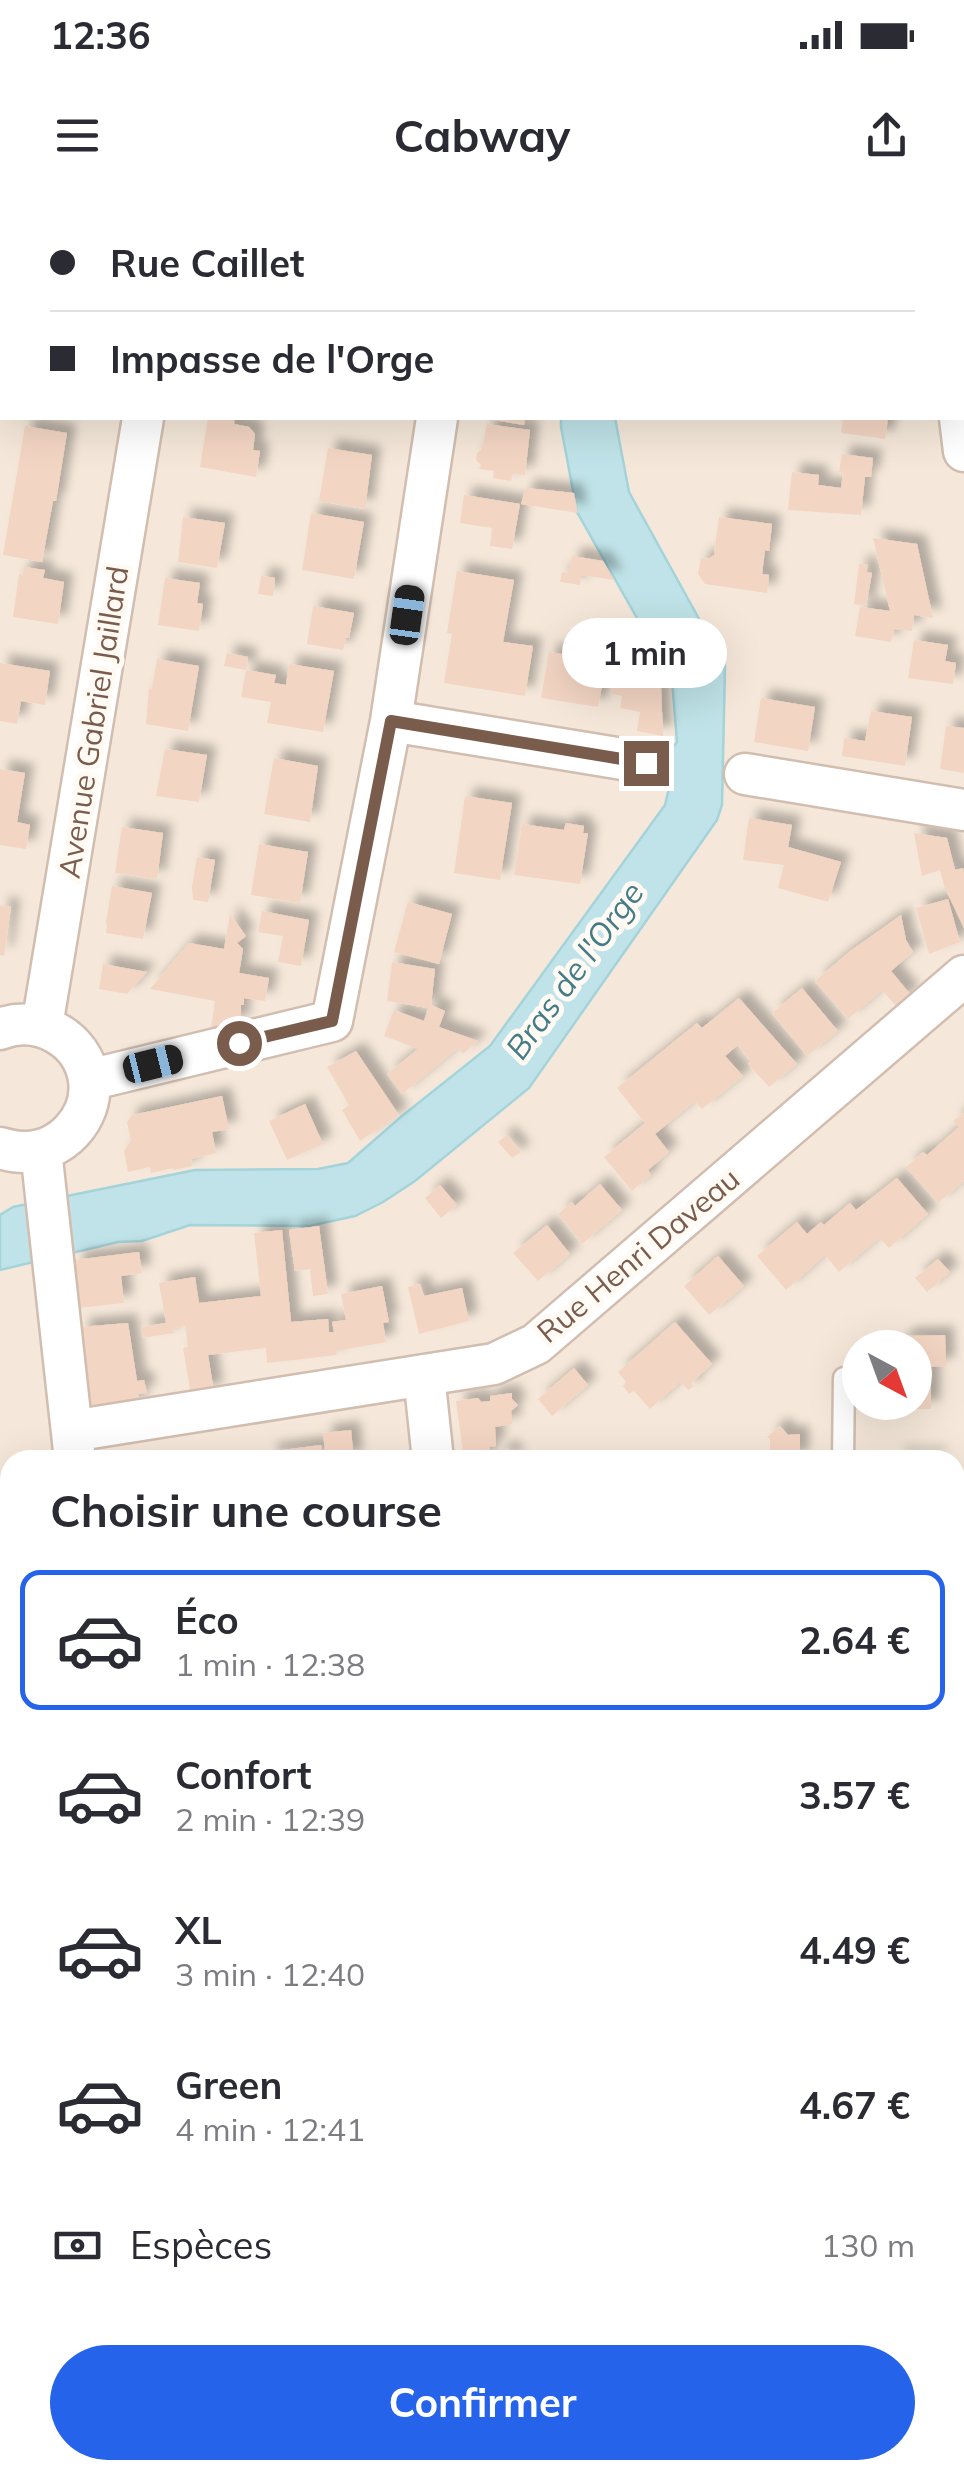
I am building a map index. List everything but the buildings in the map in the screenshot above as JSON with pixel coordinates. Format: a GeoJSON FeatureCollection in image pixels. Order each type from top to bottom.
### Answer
{"type":"FeatureCollection","features":[{"type":"Feature","properties":{"kind":"street","name":"Avenue Gabriel Jaillard"},"geometry":{"type":"LineString","coordinates":[[42,1026],[143,420]]}},
{"type":"Feature","properties":{"kind":"street"},"geometry":{"type":"LineString","coordinates":[[89,1080],[332,1021],[391,721],[436,420]]}},
{"type":"Feature","properties":{"kind":"street"},"geometry":{"type":"LineString","coordinates":[[960,420],[964,451]]}},
{"type":"Feature","properties":{"kind":"street"},"geometry":{"type":"LineString","coordinates":[[391,721],[646,763]]}},
{"type":"Feature","properties":{"kind":"street"},"geometry":{"type":"LineString","coordinates":[[745,774],[964,810]]}},
{"type":"Feature","properties":{"kind":"street","name":"Rue Henri Daveau"},"geometry":{"type":"LineString","coordinates":[[74,1445],[494,1364],[536,1344],[964,976]]}},
{"type":"Feature","properties":{"kind":"street"},"geometry":{"type":"LineString","coordinates":[[0,1029],[24,1024],[42,1026],[59,1034],[84,1062],[89,1080],[82,1116],[58,1143],[21,1153],[0,1148]]}},
{"type":"Feature","properties":{"kind":"street"},"geometry":{"type":"LineString","coordinates":[[41,1150],[74,1445]]}},
{"type":"Feature","properties":{"kind":"street"},"geometry":{"type":"LineString","coordinates":[[424,1375],[432,1450]]}},
{"type":"Feature","properties":{"kind":"lane"},"geometry":{"type":"LineString","coordinates":[[843,1420],[843,1450]]}},
{"type":"Feature","properties":{"kind":"shaded area"},"geometry":{"type":"Polygon","coordinates":[[[0,420],[964,420],[964,1450],[0,1450],[0,420]]]}},
{"type":"Feature","properties":{"kind":"water","name":"Bras de l'Orge"},"geometry":{"type":"Polygon","coordinates":[[[561,420],[615,420],[629,492],[725,666],[722,805],[717,820],[529,1088],[415,1181],[383,1202],[355,1216],[309,1226],[190,1225],[142,1241],[118,1242],[0,1270],[0,1215],[13,1207],[195,1170],[318,1169],[348,1163],[490,1046],[665,805],[670,784],[670,751],[677,742],[672,680],[577,512],[561,420]]]}},
{"type":"Feature","properties":{"kind":"route"},"geometry":{"type":"LineString","coordinates":[[239,1043],[332,1021],[391,721],[646,763]]}}]}
